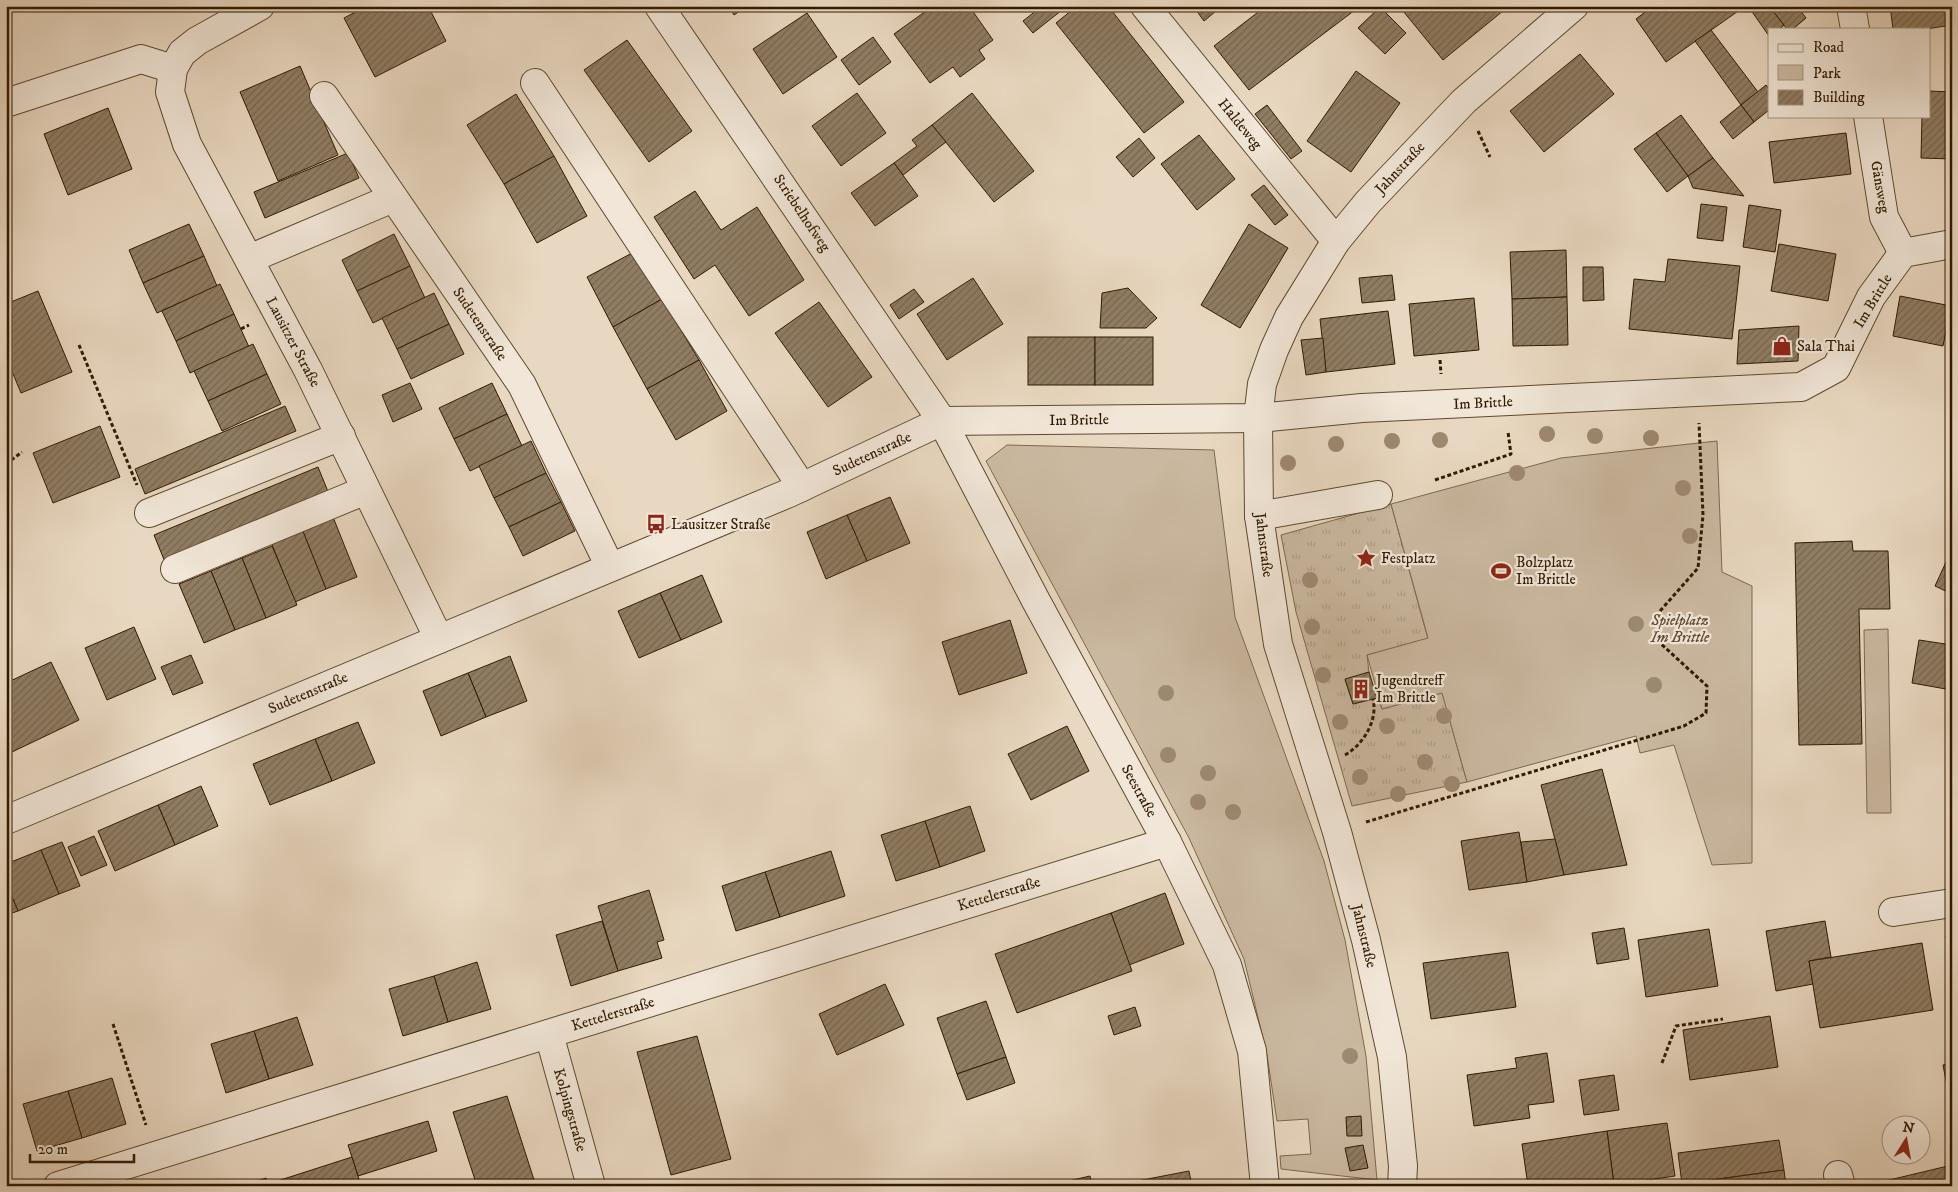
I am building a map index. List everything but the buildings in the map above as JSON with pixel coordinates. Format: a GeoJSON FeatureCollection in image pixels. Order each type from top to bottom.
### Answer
{"type":"FeatureCollection","features":[{"type":"Feature","properties":{"kind":"street","name":"Lausitzer Straße"},"geometry":{"type":"LineString","coordinates":[[260,6],[197,40],[182,53],[173,69],[170,92],[187,144],[341,436],[439,639]]}},
{"type":"Feature","properties":{"kind":"street","name":"Striebelhofweg"},"geometry":{"type":"LineString","coordinates":[[659,6],[942,421]]}},
{"type":"Feature","properties":{"kind":"street","name":"Haldeweg"},"geometry":{"type":"LineString","coordinates":[[1145,6],[1336,241]]}},
{"type":"Feature","properties":{"kind":"street","name":"Jahnstraße"},"geometry":{"type":"LineString","coordinates":[[1402,1186],[1403,1166],[1392,1057],[1366,940],[1337,832],[1278,644],[1259,516],[1258,418],[1262,384],[1274,350],[1302,294],[1336,241],[1368,202],[1464,101],[1574,6]]}},
{"type":"Feature","properties":{"kind":"street"},"geometry":{"type":"LineString","coordinates":[[1851,6],[1854,28]]}},
{"type":"Feature","properties":{"kind":"street"},"geometry":{"type":"LineString","coordinates":[[6,103],[141,59],[173,69]]}},
{"type":"Feature","properties":{"kind":"street"},"geometry":{"type":"LineString","coordinates":[[534,83],[802,487]]}},
{"type":"Feature","properties":{"kind":"street","name":"Sudetenstraße"},"geometry":{"type":"LineString","coordinates":[[324,96],[522,385],[610,567]]}},
{"type":"Feature","properties":{"kind":"street","name":"Gänsweg"},"geometry":{"type":"LineString","coordinates":[[1868,118],[1884,217],[1903,253]]}},
{"type":"Feature","properties":{"kind":"street"},"geometry":{"type":"LineString","coordinates":[[249,259],[393,198]]}},
{"type":"Feature","properties":{"kind":"street"},"geometry":{"type":"LineString","coordinates":[[1903,253],[1952,244]]}},
{"type":"Feature","properties":{"kind":"street","name":"Im Brittle"},"geometry":{"type":"LineString","coordinates":[[942,421],[1258,418],[1362,408],[1801,387],[1836,368],[1871,297],[1903,253]]}},
{"type":"Feature","properties":{"kind":"street","name":"Sudetenstraße"},"geometry":{"type":"LineString","coordinates":[[6,820],[802,487],[942,421]]}},
{"type":"Feature","properties":{"kind":"street","name":"Seestraße"},"geometry":{"type":"LineString","coordinates":[[942,421],[1048,624],[1167,842],[1226,965],[1252,1051],[1265,1186]]}},
{"type":"Feature","properties":{"kind":"street"},"geometry":{"type":"LineString","coordinates":[[149,513],[341,436]]}},
{"type":"Feature","properties":{"kind":"street"},"geometry":{"type":"LineString","coordinates":[[175,569],[366,490]]}},
{"type":"Feature","properties":{"kind":"street"},"geometry":{"type":"LineString","coordinates":[[1259,516],[1378,495]]}},
{"type":"Feature","properties":{"kind":"street","name":"Kettelerstraße"},"geometry":{"type":"LineString","coordinates":[[58,1186],[1167,842]]}},
{"type":"Feature","properties":{"kind":"street"},"geometry":{"type":"LineString","coordinates":[[1893,912],[1952,903]]}},
{"type":"Feature","properties":{"kind":"street","name":"Kolpingstraße"},"geometry":{"type":"LineString","coordinates":[[549,1034],[591,1186]]}},
{"type":"Feature","properties":{"kind":"path"},"geometry":{"type":"LineString","coordinates":[[79,345],[149,513]]}},
{"type":"Feature","properties":{"kind":"path"},"geometry":{"type":"LineString","coordinates":[[1337,832],[1684,726],[1706,713],[1706,686],[1659,642],[1660,611],[1698,568],[1703,515],[1697,392]]}},
{"type":"Feature","properties":{"kind":"path"},"geometry":{"type":"LineString","coordinates":[[1435,480],[1511,454],[1505,402]]}},
{"type":"Feature","properties":{"kind":"path"},"geometry":{"type":"LineString","coordinates":[[6,464],[22,452]]}},
{"type":"Feature","properties":{"kind":"path"},"geometry":{"type":"LineString","coordinates":[[1317,767],[1348,754],[1372,725],[1375,708],[1373,699]]}},
{"type":"Feature","properties":{"kind":"path"},"geometry":{"type":"LineString","coordinates":[[1662,1063],[1676,1026],[1723,1020]]}},
{"type":"Feature","properties":{"kind":"path"},"geometry":{"type":"LineString","coordinates":[[113,1024],[156,1156]]}},
{"type":"Feature","properties":{"kind":"green space","name":"Spielplatz Im Brittle"},"geometry":{"type":"Polygon","coordinates":[[[1717,441],[1722,572],[1752,586],[1752,863],[1712,865],[1674,745],[1640,753],[1636,736],[1467,782],[1442,693],[1382,709],[1367,655],[1428,638],[1391,504],[1561,458],[1717,441]]]}},
{"type":"Feature","properties":{"kind":"green space"},"geometry":{"type":"Polygon","coordinates":[[[1007,445],[1214,450],[1235,617],[1324,861],[1345,940],[1366,1056],[1377,1180],[1281,1169],[1280,1156],[1311,1154],[1308,1119],[1277,1121],[1267,1055],[1244,959],[1189,838],[986,461],[1007,445]]]}},
{"type":"Feature","properties":{"kind":"green space"},"geometry":{"type":"Polygon","coordinates":[[[1391,504],[1428,639],[1367,655],[1369,672],[1345,680],[1353,704],[1377,698],[1382,709],[1442,692],[1467,782],[1352,806],[1296,612],[1281,535],[1391,504]]]}},
{"type":"Feature","properties":{"kind":"green space"},"geometry":{"type":"Polygon","coordinates":[[[1888,629],[1891,813],[1867,813],[1864,630],[1888,629]]]}},
{"type":"Feature","properties":{"kind":"place","name":"Sala Thai"},"geometry":{"type":"Point","coordinates":[1782,346]}},
{"type":"Feature","properties":{"kind":"place","name":"Lausitzer Straße"},"geometry":{"type":"Point","coordinates":[656,524]}},
{"type":"Feature","properties":{"kind":"place","name":"Festplatz"},"geometry":{"type":"Point","coordinates":[1366,558]}},
{"type":"Feature","properties":{"kind":"place","name":"Bolzplatz Im Brittle"},"geometry":{"type":"Point","coordinates":[1501,571]}},
{"type":"Feature","properties":{"kind":"place","name":"Jugendtreff Im Brittle"},"geometry":{"type":"Point","coordinates":[1361,689]}}]}
